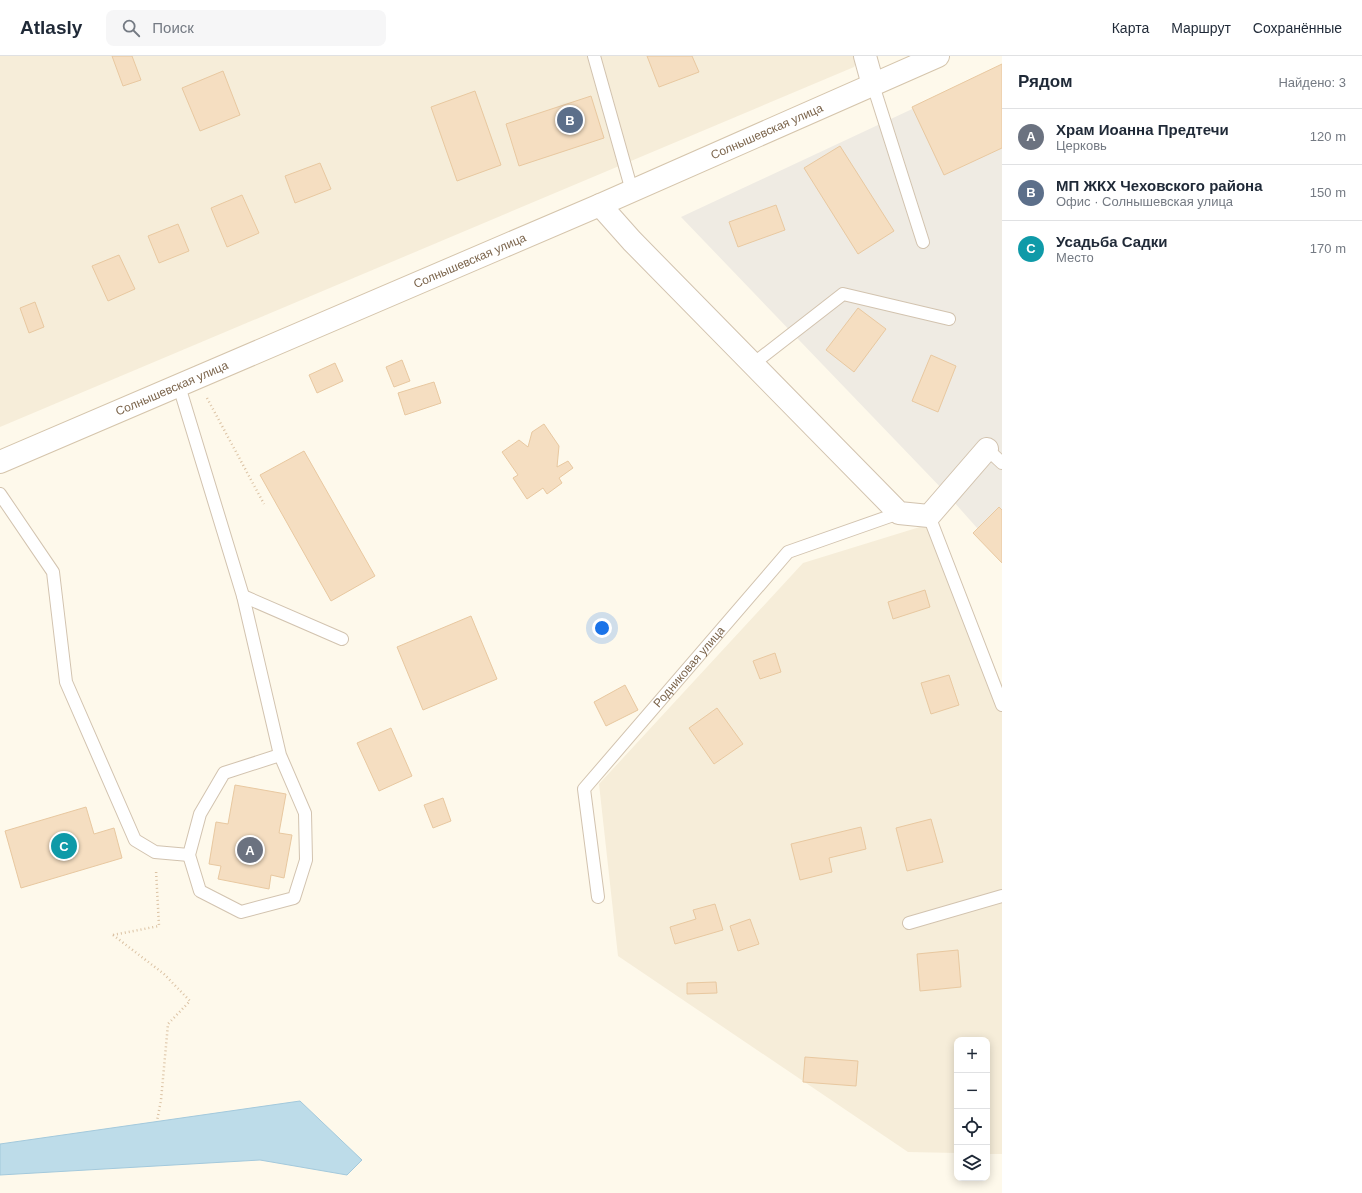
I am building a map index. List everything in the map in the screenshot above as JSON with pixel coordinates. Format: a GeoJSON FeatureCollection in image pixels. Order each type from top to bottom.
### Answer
{"type":"FeatureCollection","features":[{"type":"Feature","properties":{"kind":"street"},"geometry":{"type":"LineString","coordinates":[[865,56],[873,85]]}},
{"type":"Feature","properties":{"kind":"street","name":"Солнышевская улица"},"geometry":{"type":"LineString","coordinates":[[0,462],[600,205],[938,56]]}},
{"type":"Feature","properties":{"kind":"street"},"geometry":{"type":"LineString","coordinates":[[600,205],[632,241],[899,513],[929,516],[995,456]]}},
{"type":"Feature","properties":{"kind":"lane"},"geometry":{"type":"LineString","coordinates":[[594,56],[632,191]]}},
{"type":"Feature","properties":{"kind":"lane"},"geometry":{"type":"LineString","coordinates":[[873,85],[923,242]]}},
{"type":"Feature","properties":{"kind":"lane"},"geometry":{"type":"LineString","coordinates":[[752,364],[843,294],[949,319]]}},
{"type":"Feature","properties":{"kind":"lane"},"geometry":{"type":"LineString","coordinates":[[187,382],[243,596],[280,755],[305,813],[306,860],[294,898],[241,912],[200,891],[188,855],[200,814],[224,773],[280,755]]}},
{"type":"Feature","properties":{"kind":"lane"},"geometry":{"type":"LineString","coordinates":[[0,494],[53,572],[66,682],[135,840],[155,852],[188,855]]}},
{"type":"Feature","properties":{"kind":"lane","name":"Родниковая улица"},"geometry":{"type":"LineString","coordinates":[[598,897],[584,789],[788,552],[899,513]]}},
{"type":"Feature","properties":{"kind":"lane"},"geometry":{"type":"LineString","coordinates":[[929,516],[1002,705]]}},
{"type":"Feature","properties":{"kind":"lane"},"geometry":{"type":"LineString","coordinates":[[243,596],[342,639]]}},
{"type":"Feature","properties":{"kind":"lane"},"geometry":{"type":"LineString","coordinates":[[910,923],[1002,896]]}},
{"type":"Feature","properties":{"kind":"path"},"geometry":{"type":"LineString","coordinates":[[187,382],[264,504]]}},
{"type":"Feature","properties":{"kind":"path"},"geometry":{"type":"LineString","coordinates":[[155,852],[159,926],[113,935],[164,974],[190,1001],[168,1024],[158,1121]]}},
{"type":"Feature","properties":{"kind":"shaded area"},"geometry":{"type":"Polygon","coordinates":[[[0,56],[859,56],[854,67],[0,427],[0,56]]]}},
{"type":"Feature","properties":{"kind":"shaded area"},"geometry":{"type":"Polygon","coordinates":[[[1002,67],[1002,556],[945,492],[681,217],[1002,67]]]}},
{"type":"Feature","properties":{"kind":"shaded area"},"geometry":{"type":"Polygon","coordinates":[[[936,522],[1002,685],[1002,1154],[990,1154],[990,1037],[954,1037],[954,1153],[908,1152],[618,956],[599,784],[803,563],[936,522]]]}},
{"type":"Feature","properties":{"kind":"water"},"geometry":{"type":"Polygon","coordinates":[[[300,1101],[362,1160],[347,1175],[260,1160],[0,1175],[0,1144],[300,1101]]]}},
{"type":"Feature","properties":{"kind":"building"},"geometry":{"type":"Polygon","coordinates":[[[112,56],[132,56],[141,80],[123,86],[112,56]]]}},
{"type":"Feature","properties":{"kind":"building"},"geometry":{"type":"Polygon","coordinates":[[[647,56],[692,56],[699,72],[659,87],[647,56]]]}},
{"type":"Feature","properties":{"kind":"building"},"geometry":{"type":"Polygon","coordinates":[[[1002,64],[1002,148],[944,175],[912,107],[1002,64]]]}},
{"type":"Feature","properties":{"kind":"building"},"geometry":{"type":"Polygon","coordinates":[[[223,71],[240,115],[200,131],[182,88],[223,71]]]}},
{"type":"Feature","properties":{"kind":"building"},"geometry":{"type":"Polygon","coordinates":[[[475,91],[501,165],[457,181],[431,107],[475,91]]]}},
{"type":"Feature","properties":{"kind":"building"},"geometry":{"type":"Polygon","coordinates":[[[591,96],[604,138],[519,166],[506,124],[591,96]]]}},
{"type":"Feature","properties":{"kind":"building"},"geometry":{"type":"Polygon","coordinates":[[[840,146],[894,231],[858,254],[804,168],[840,146]]]}},
{"type":"Feature","properties":{"kind":"building"},"geometry":{"type":"Polygon","coordinates":[[[320,163],[331,189],[295,203],[285,176],[320,163]]]}},
{"type":"Feature","properties":{"kind":"building"},"geometry":{"type":"Polygon","coordinates":[[[242,195],[259,233],[227,247],[211,208],[242,195]]]}},
{"type":"Feature","properties":{"kind":"building"},"geometry":{"type":"Polygon","coordinates":[[[776,205],[785,230],[738,247],[729,222],[776,205]]]}},
{"type":"Feature","properties":{"kind":"building"},"geometry":{"type":"Polygon","coordinates":[[[178,224],[189,251],[159,263],[148,236],[178,224]]]}},
{"type":"Feature","properties":{"kind":"building"},"geometry":{"type":"Polygon","coordinates":[[[119,255],[135,289],[108,301],[92,266],[119,255]]]}},
{"type":"Feature","properties":{"kind":"building"},"geometry":{"type":"Polygon","coordinates":[[[35,302],[44,327],[29,333],[20,308],[35,302]]]}},
{"type":"Feature","properties":{"kind":"building"},"geometry":{"type":"Polygon","coordinates":[[[858,308],[886,329],[854,372],[826,350],[858,308]]]}},
{"type":"Feature","properties":{"kind":"building"},"geometry":{"type":"Polygon","coordinates":[[[931,355],[956,366],[938,412],[912,401],[931,355]]]}},
{"type":"Feature","properties":{"kind":"building"},"geometry":{"type":"Polygon","coordinates":[[[402,360],[410,381],[394,387],[386,367],[402,360]]]}},
{"type":"Feature","properties":{"kind":"building"},"geometry":{"type":"Polygon","coordinates":[[[335,363],[343,381],[317,393],[309,375],[335,363]]]}},
{"type":"Feature","properties":{"kind":"building"},"geometry":{"type":"Polygon","coordinates":[[[434,382],[441,403],[405,415],[398,393],[434,382]]]}},
{"type":"Feature","properties":{"kind":"building"},"geometry":{"type":"Polygon","coordinates":[[[544,424],[559,446],[557,467],[568,461],[573,468],[559,478],[562,483],[547,494],[543,488],[527,499],[513,478],[518,475],[502,452],[519,440],[528,447],[532,432],[544,424]]]}},
{"type":"Feature","properties":{"kind":"building"},"geometry":{"type":"Polygon","coordinates":[[[304,451],[375,576],[331,601],[260,475],[304,451]]]}},
{"type":"Feature","properties":{"kind":"building"},"geometry":{"type":"Polygon","coordinates":[[[999,507],[1002,510],[1002,563],[973,533],[999,507]]]}},
{"type":"Feature","properties":{"kind":"building"},"geometry":{"type":"Polygon","coordinates":[[[925,590],[930,607],[893,619],[888,602],[925,590]]]}},
{"type":"Feature","properties":{"kind":"building"},"geometry":{"type":"Polygon","coordinates":[[[471,616],[497,679],[423,710],[397,647],[471,616]]]}},
{"type":"Feature","properties":{"kind":"building"},"geometry":{"type":"Polygon","coordinates":[[[775,653],[781,672],[760,679],[753,661],[775,653]]]}},
{"type":"Feature","properties":{"kind":"building"},"geometry":{"type":"Polygon","coordinates":[[[949,675],[959,705],[931,714],[921,683],[949,675]]]}},
{"type":"Feature","properties":{"kind":"building"},"geometry":{"type":"Polygon","coordinates":[[[625,685],[638,710],[606,726],[594,702],[625,685]]]}},
{"type":"Feature","properties":{"kind":"building"},"geometry":{"type":"Polygon","coordinates":[[[717,708],[743,744],[714,764],[689,728],[717,708]]]}},
{"type":"Feature","properties":{"kind":"building"},"geometry":{"type":"Polygon","coordinates":[[[391,728],[412,776],[379,791],[357,743],[391,728]]]}},
{"type":"Feature","properties":{"kind":"building"},"geometry":{"type":"Polygon","coordinates":[[[235,785],[286,794],[279,833],[292,835],[284,878],[271,875],[269,889],[218,879],[221,866],[209,864],[216,822],[228,824],[235,785]]]}},
{"type":"Feature","properties":{"kind":"building"},"geometry":{"type":"Polygon","coordinates":[[[443,798],[451,821],[433,828],[424,805],[443,798]]]}},
{"type":"Feature","properties":{"kind":"building"},"geometry":{"type":"Polygon","coordinates":[[[86,807],[94,834],[114,828],[122,858],[21,888],[5,831],[86,807]]]}},
{"type":"Feature","properties":{"kind":"building"},"geometry":{"type":"Polygon","coordinates":[[[931,819],[943,862],[907,871],[896,828],[931,819]]]}},
{"type":"Feature","properties":{"kind":"building"},"geometry":{"type":"Polygon","coordinates":[[[861,827],[866,849],[829,858],[832,872],[800,880],[791,844],[861,827]]]}},
{"type":"Feature","properties":{"kind":"building"},"geometry":{"type":"Polygon","coordinates":[[[715,904],[723,930],[675,944],[670,927],[696,919],[693,910],[715,904]]]}},
{"type":"Feature","properties":{"kind":"building"},"geometry":{"type":"Polygon","coordinates":[[[750,919],[759,944],[738,951],[730,926],[750,919]]]}},
{"type":"Feature","properties":{"kind":"building"},"geometry":{"type":"Polygon","coordinates":[[[958,950],[961,987],[920,991],[917,954],[958,950]]]}},
{"type":"Feature","properties":{"kind":"building"},"geometry":{"type":"Polygon","coordinates":[[[716,982],[717,993],[687,994],[687,983],[716,982]]]}},
{"type":"Feature","properties":{"kind":"building"},"geometry":{"type":"Polygon","coordinates":[[[805,1057],[858,1061],[856,1086],[803,1082],[805,1057]]]}},
{"type":"Feature","properties":{"kind":"place","name":"МП ЖКХ Чеховского района"},"geometry":{"type":"Point","coordinates":[570,120]}},
{"type":"Feature","properties":{"kind":"place","name":"Усадьба Садки"},"geometry":{"type":"Point","coordinates":[64,846]}},
{"type":"Feature","properties":{"kind":"place","name":"Храм Иоанна Предтечи"},"geometry":{"type":"Point","coordinates":[250,850]}}]}
